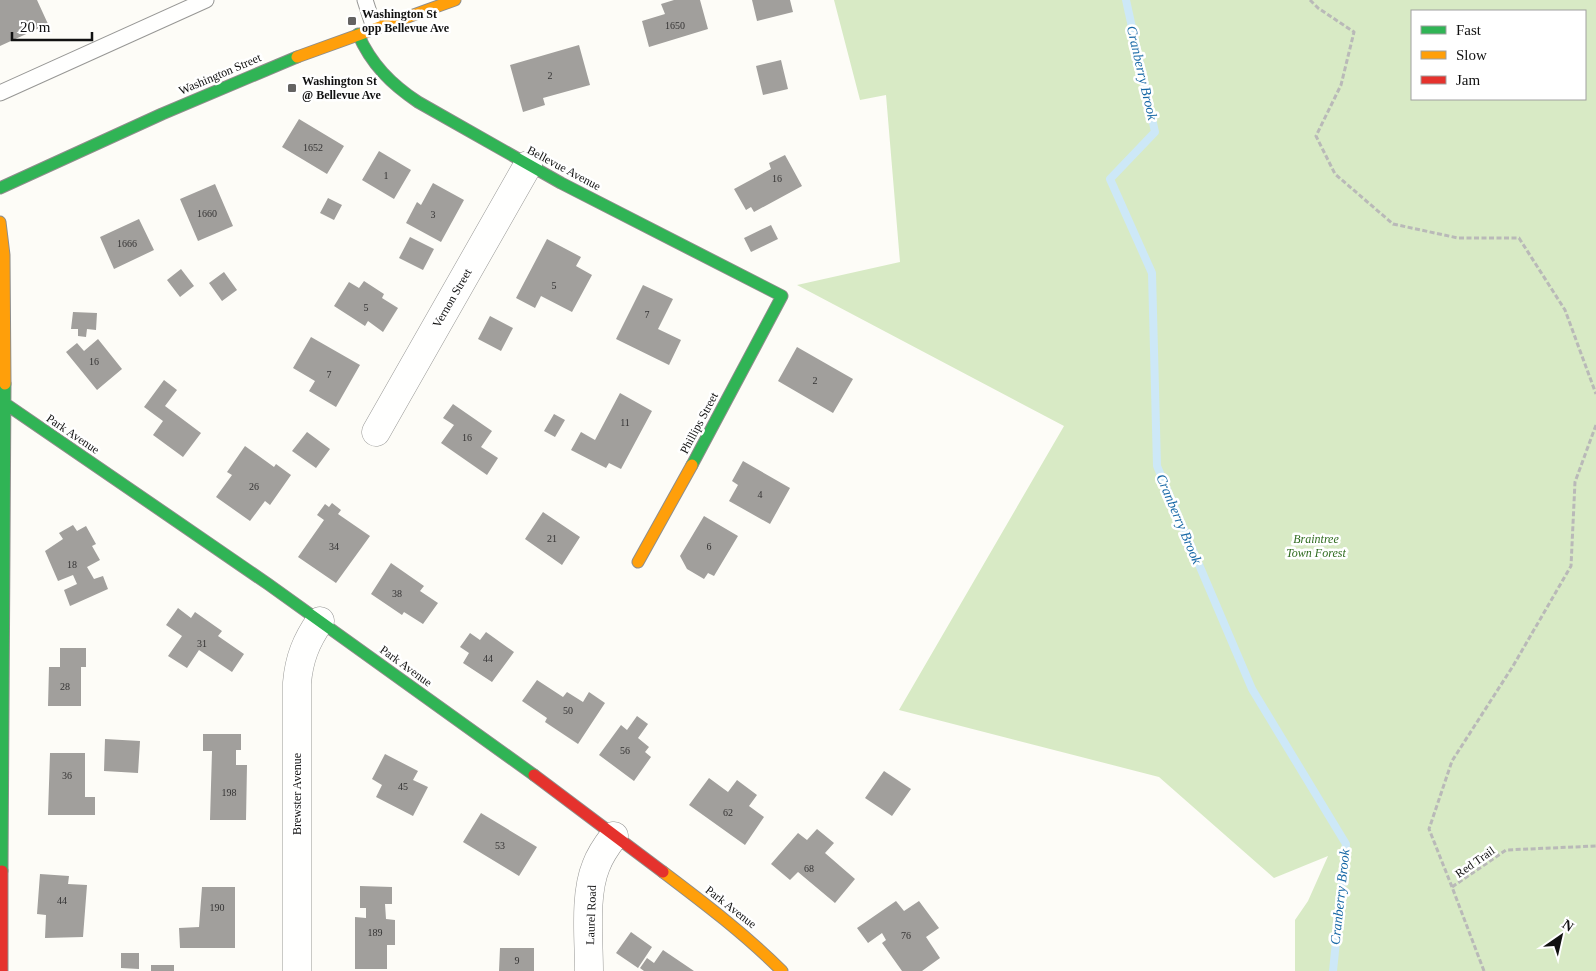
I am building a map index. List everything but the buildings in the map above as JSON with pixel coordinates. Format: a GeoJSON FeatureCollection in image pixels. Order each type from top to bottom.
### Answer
{"type":"FeatureCollection","features":[{"type":"Feature","properties":{"kind":"street","name":"Washington Street"},"geometry":{"type":"LineString","coordinates":[[0,188],[168,111],[261,72],[374,28],[455,0]]}},
{"type":"Feature","properties":{"kind":"street","name":"Bellevue Avenue"},"geometry":{"type":"LineString","coordinates":[[358,34],[362,46],[375,67],[395,87],[418,102],[528,165],[782,296]]}},
{"type":"Feature","properties":{"kind":"street","name":"Vernon Street"},"geometry":{"type":"LineString","coordinates":[[376,432],[528,165]]}},
{"type":"Feature","properties":{"kind":"street"},"geometry":{"type":"LineString","coordinates":[[0,222],[4,255],[1,698],[2,971]]}},
{"type":"Feature","properties":{"kind":"street","name":"Phillips Street"},"geometry":{"type":"LineString","coordinates":[[638,562],[684,481],[782,296]]}},
{"type":"Feature","properties":{"kind":"street","name":"Park Avenue"},"geometry":{"type":"LineString","coordinates":[[3,402],[238,562],[496,747],[738,929],[782,971]]}},
{"type":"Feature","properties":{"kind":"street","name":"Brewster Avenue"},"geometry":{"type":"LineString","coordinates":[[297,971],[297,683],[302,656],[312,632],[320,621]]}},
{"type":"Feature","properties":{"kind":"street","name":"Laurel Road"},"geometry":{"type":"LineString","coordinates":[[589,971],[592,878],[599,858],[614,836]]}},
{"type":"Feature","properties":{"kind":"lane"},"geometry":{"type":"LineString","coordinates":[[0,93],[174,6],[206,0]]}},
{"type":"Feature","properties":{"kind":"lane"},"geometry":{"type":"LineString","coordinates":[[364,0],[374,28]]}},
{"type":"Feature","properties":{"kind":"path"},"geometry":{"type":"LineString","coordinates":[[1310,0],[1318,8],[1354,32],[1341,85],[1316,136],[1335,174],[1393,224],[1458,238],[1520,238],[1565,310],[1596,394]]}},
{"type":"Feature","properties":{"kind":"path"},"geometry":{"type":"LineString","coordinates":[[1452,888],[1429,829],[1452,761],[1513,666],[1571,566],[1575,482],[1596,424]]}},
{"type":"Feature","properties":{"kind":"path","name":"Red Trail"},"geometry":{"type":"LineString","coordinates":[[1484,971],[1452,888],[1506,850],[1596,846]]}},
{"type":"Feature","properties":{"kind":"green space","name":"Braintree Town Forest"},"geometry":{"type":"Polygon","coordinates":[[[834,0],[1596,0],[1596,971],[1295,971],[1295,920],[1308,901],[1328,856],[1274,878],[1159,777],[899,710],[1064,426],[797,285],[900,262],[886,95],[860,100],[834,0]]]}},
{"type":"Feature","properties":{"kind":"waterway","name":"Cranberry Brook"},"geometry":{"type":"LineString","coordinates":[[1126,0],[1155,132],[1110,179],[1152,273],[1157,466],[1252,689],[1346,844],[1333,971]]}},
{"type":"Feature","properties":{"kind":"traffic: fast"},"geometry":{"type":"LineString","coordinates":[[358,34],[369,55],[383,72],[399,88],[418,102],[561,183],[782,296],[692,465]]}},
{"type":"Feature","properties":{"kind":"traffic: fast"},"geometry":{"type":"LineString","coordinates":[[0,188],[162,114],[297,57]]}},
{"type":"Feature","properties":{"kind":"traffic: fast"},"geometry":{"type":"LineString","coordinates":[[2,871],[5,384]]}},
{"type":"Feature","properties":{"kind":"traffic: fast"},"geometry":{"type":"LineString","coordinates":[[0,400],[268,584],[534,775]]}},
{"type":"Feature","properties":{"kind":"traffic: slow"},"geometry":{"type":"LineString","coordinates":[[297,57],[455,0]]}},
{"type":"Feature","properties":{"kind":"traffic: slow"},"geometry":{"type":"LineString","coordinates":[[0,222],[4,255],[5,384]]}},
{"type":"Feature","properties":{"kind":"traffic: slow"},"geometry":{"type":"LineString","coordinates":[[638,562],[692,465]]}},
{"type":"Feature","properties":{"kind":"traffic: slow"},"geometry":{"type":"LineString","coordinates":[[663,872],[709,907],[782,971]]}},
{"type":"Feature","properties":{"kind":"traffic: jam"},"geometry":{"type":"LineString","coordinates":[[534,775],[663,872]]}},
{"type":"Feature","properties":{"kind":"traffic: jam"},"geometry":{"type":"LineString","coordinates":[[2,871],[2,971]]}},
{"type":"Feature","properties":{"kind":"place","name":"Washington St opp Bellevue Ave"},"geometry":{"type":"Point","coordinates":[352,21]}},
{"type":"Feature","properties":{"kind":"place","name":"Washington St @ Bellevue Ave"},"geometry":{"type":"Point","coordinates":[292,88]}}]}
